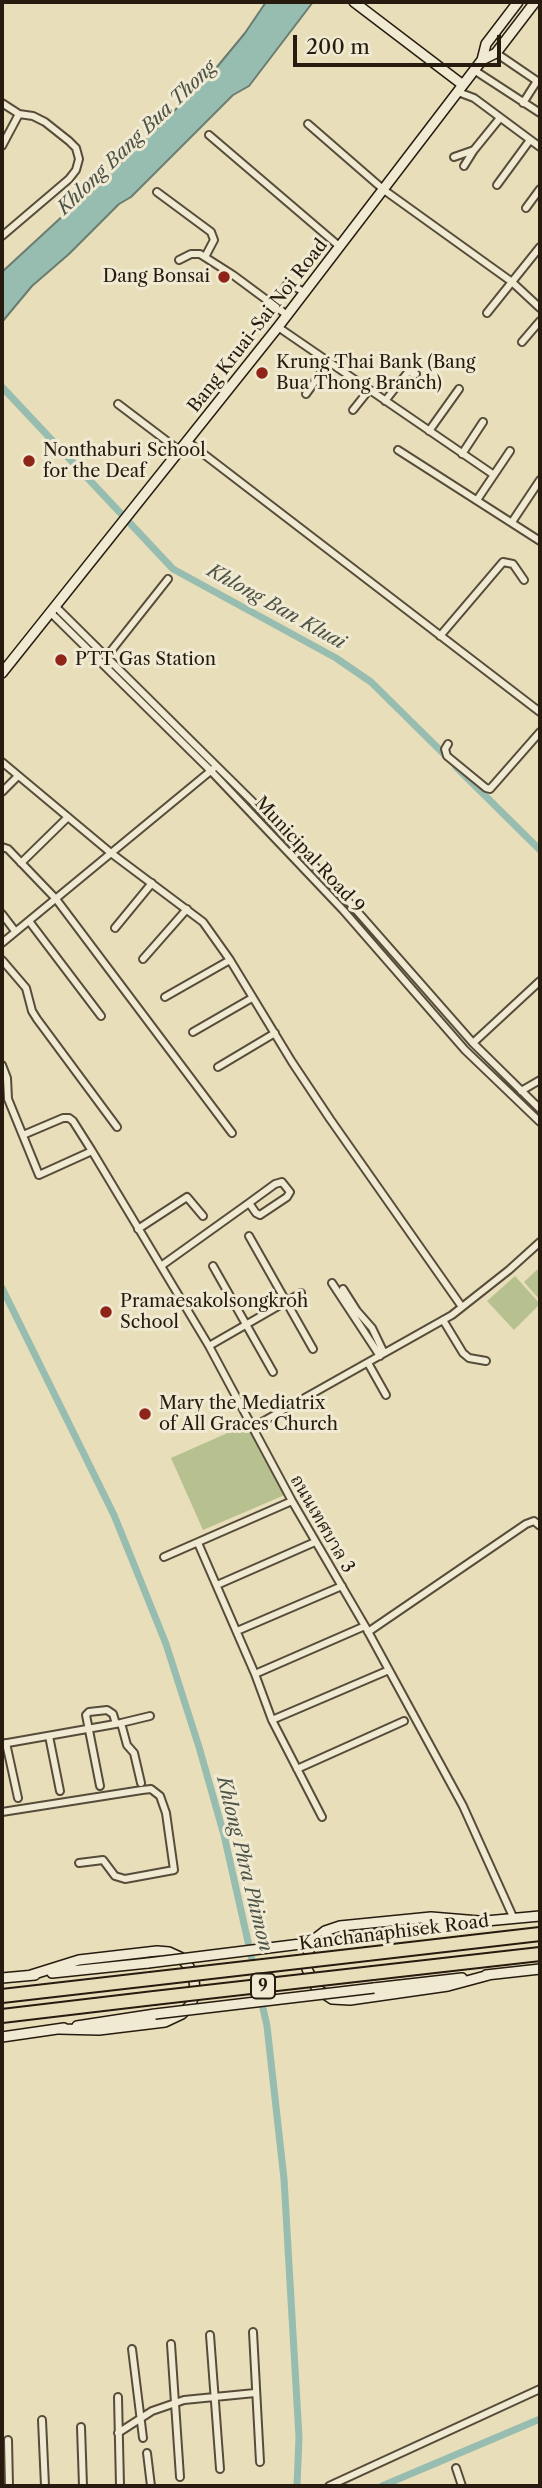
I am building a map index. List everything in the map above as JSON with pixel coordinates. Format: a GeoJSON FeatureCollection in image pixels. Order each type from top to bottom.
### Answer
{"type":"FeatureCollection","features":[{"type":"Feature","properties":{"kind":"highway","name":"Kanchanaphisek Road"},"geometry":{"type":"LineString","coordinates":[[2,1996],[540,1934]]}},
{"type":"Feature","properties":{"kind":"highway","name":"Kanchanaphisek Road"},"geometry":{"type":"LineString","coordinates":[[2,2016],[540,1955]]}},
{"type":"Feature","properties":{"kind":"main road"},"geometry":{"type":"LineString","coordinates":[[354,2],[460,89]]}},
{"type":"Feature","properties":{"kind":"main road","name":"Bang Kruai-Sai Noi Road"},"geometry":{"type":"LineString","coordinates":[[2,673],[188,442],[384,190],[482,60],[486,44],[518,2]]}},
{"type":"Feature","properties":{"kind":"main road","name":"Bang Kruai-Sai Noi Road"},"geometry":{"type":"LineString","coordinates":[[482,60],[496,53],[535,2]]}},
{"type":"Feature","properties":{"kind":"main road"},"geometry":{"type":"LineString","coordinates":[[2,1978],[540,1916]]}},
{"type":"Feature","properties":{"kind":"main road"},"geometry":{"type":"LineString","coordinates":[[479,1922],[431,1917],[340,1926],[325,1931],[316,1938],[307,1956],[307,1969],[317,1989],[332,1998],[350,2000],[449,1986],[489,1975]]}},
{"type":"Feature","properties":{"kind":"main road"},"geometry":{"type":"LineString","coordinates":[[31,1975],[79,1960],[157,1951],[180,1957],[189,1967],[194,1979],[195,1993],[191,2004],[182,2014],[166,2022],[99,2030],[59,2029]]}},
{"type":"Feature","properties":{"kind":"main road"},"geometry":{"type":"LineString","coordinates":[[2,2037],[155,2014],[540,1969]]}},
{"type":"Feature","properties":{"kind":"street"},"geometry":{"type":"LineString","coordinates":[[496,53],[538,82],[523,103]]}},
{"type":"Feature","properties":{"kind":"street"},"geometry":{"type":"LineString","coordinates":[[474,70],[540,113]]}},
{"type":"Feature","properties":{"kind":"street"},"geometry":{"type":"LineString","coordinates":[[460,89],[540,147]]}},
{"type":"Feature","properties":{"kind":"street"},"geometry":{"type":"LineString","coordinates":[[2,103],[19,114],[33,116],[45,122],[76,148],[79,159],[73,174],[2,236]]}},
{"type":"Feature","properties":{"kind":"street"},"geometry":{"type":"LineString","coordinates":[[2,146],[19,114]]}},
{"type":"Feature","properties":{"kind":"street"},"geometry":{"type":"LineString","coordinates":[[464,166],[500,118]]}},
{"type":"Feature","properties":{"kind":"street"},"geometry":{"type":"LineString","coordinates":[[308,124],[384,190],[512,282],[540,308]]}},
{"type":"Feature","properties":{"kind":"street"},"geometry":{"type":"LineString","coordinates":[[209,135],[339,246]]}},
{"type":"Feature","properties":{"kind":"street"},"geometry":{"type":"LineString","coordinates":[[497,185],[530,139]]}},
{"type":"Feature","properties":{"kind":"street"},"geometry":{"type":"LineString","coordinates":[[454,157],[474,150]]}},
{"type":"Feature","properties":{"kind":"street"},"geometry":{"type":"LineString","coordinates":[[526,208],[540,188]]}},
{"type":"Feature","properties":{"kind":"street"},"geometry":{"type":"LineString","coordinates":[[157,192],[211,232],[214,240],[205,257]]}},
{"type":"Feature","properties":{"kind":"street"},"geometry":{"type":"LineString","coordinates":[[487,313],[540,247]]}},
{"type":"Feature","properties":{"kind":"street"},"geometry":{"type":"LineString","coordinates":[[178,260],[191,254],[205,257],[287,315]]}},
{"type":"Feature","properties":{"kind":"street"},"geometry":{"type":"LineString","coordinates":[[274,305],[288,283],[304,292]]}},
{"type":"Feature","properties":{"kind":"street"},"geometry":{"type":"LineString","coordinates":[[522,342],[540,321]]}},
{"type":"Feature","properties":{"kind":"street"},"geometry":{"type":"LineString","coordinates":[[278,327],[494,475]]}},
{"type":"Feature","properties":{"kind":"street"},"geometry":{"type":"LineString","coordinates":[[306,394],[329,362]]}},
{"type":"Feature","properties":{"kind":"street"},"geometry":{"type":"LineString","coordinates":[[385,401],[408,372],[416,374]]}},
{"type":"Feature","properties":{"kind":"street"},"geometry":{"type":"LineString","coordinates":[[429,431],[459,389]]}},
{"type":"Feature","properties":{"kind":"street"},"geometry":{"type":"LineString","coordinates":[[354,410],[369,390]]}},
{"type":"Feature","properties":{"kind":"street"},"geometry":{"type":"LineString","coordinates":[[118,404],[180,451]]}},
{"type":"Feature","properties":{"kind":"street"},"geometry":{"type":"LineString","coordinates":[[462,454],[483,422]]}},
{"type":"Feature","properties":{"kind":"street"},"geometry":{"type":"LineString","coordinates":[[188,442],[540,712]]}},
{"type":"Feature","properties":{"kind":"street"},"geometry":{"type":"LineString","coordinates":[[398,450],[540,541]]}},
{"type":"Feature","properties":{"kind":"street"},"geometry":{"type":"LineString","coordinates":[[477,500],[510,451]]}},
{"type":"Feature","properties":{"kind":"street"},"geometry":{"type":"LineString","coordinates":[[512,522],[540,480]]}},
{"type":"Feature","properties":{"kind":"street"},"geometry":{"type":"LineString","coordinates":[[440,636],[503,562],[513,565],[524,580]]}},
{"type":"Feature","properties":{"kind":"street"},"geometry":{"type":"LineString","coordinates":[[107,656],[168,579]]}},
{"type":"Feature","properties":{"kind":"street","name":"Municipal Road 9"},"geometry":{"type":"LineString","coordinates":[[53,609],[107,656],[217,765],[349,902],[473,1043],[540,1108]]}},
{"type":"Feature","properties":{"kind":"street","name":"Municipal Road 9"},"geometry":{"type":"LineString","coordinates":[[53,609],[343,910],[466,1050],[540,1122]]}},
{"type":"Feature","properties":{"kind":"street"},"geometry":{"type":"LineString","coordinates":[[448,744],[445,749],[447,756],[488,789],[494,787],[540,732]]}},
{"type":"Feature","properties":{"kind":"street"},"geometry":{"type":"LineString","coordinates":[[2,762],[111,853],[203,922],[230,960],[330,1119],[462,1307]]}},
{"type":"Feature","properties":{"kind":"street"},"geometry":{"type":"LineString","coordinates":[[2,943],[217,765]]}},
{"type":"Feature","properties":{"kind":"street"},"geometry":{"type":"LineString","coordinates":[[2,792],[18,776]]}},
{"type":"Feature","properties":{"kind":"street"},"geometry":{"type":"LineString","coordinates":[[21,863],[68,817]]}},
{"type":"Feature","properties":{"kind":"street"},"geometry":{"type":"LineString","coordinates":[[2,847],[8,849],[56,899],[232,1133]]}},
{"type":"Feature","properties":{"kind":"street"},"geometry":{"type":"LineString","coordinates":[[115,928],[152,883]]}},
{"type":"Feature","properties":{"kind":"street"},"geometry":{"type":"LineString","coordinates":[[143,959],[187,909]]}},
{"type":"Feature","properties":{"kind":"street"},"geometry":{"type":"LineString","coordinates":[[2,914],[15,932]]}},
{"type":"Feature","properties":{"kind":"street"},"geometry":{"type":"LineString","coordinates":[[29,921],[101,1016]]}},
{"type":"Feature","properties":{"kind":"street"},"geometry":{"type":"LineString","coordinates":[[2,960],[26,988],[37,1019],[117,1127]]}},
{"type":"Feature","properties":{"kind":"street"},"geometry":{"type":"LineString","coordinates":[[165,997],[230,960]]}},
{"type":"Feature","properties":{"kind":"street"},"geometry":{"type":"LineString","coordinates":[[473,1043],[540,981]]}},
{"type":"Feature","properties":{"kind":"street"},"geometry":{"type":"LineString","coordinates":[[193,1032],[252,998]]}},
{"type":"Feature","properties":{"kind":"street"},"geometry":{"type":"LineString","coordinates":[[218,1067],[275,1033]]}},
{"type":"Feature","properties":{"kind":"street"},"geometry":{"type":"LineString","coordinates":[[2,1065],[6,1071],[8,1099],[39,1175],[92,1151]]}},
{"type":"Feature","properties":{"kind":"street"},"geometry":{"type":"LineString","coordinates":[[521,1091],[540,1080]]}},
{"type":"Feature","properties":{"kind":"street","name":"ถนนเทศบาล 3"},"geometry":{"type":"LineString","coordinates":[[23,1135],[68,1118],[73,1121],[92,1151],[209,1346],[292,1501],[367,1629],[463,1806],[514,1919]]}},
{"type":"Feature","properties":{"kind":"street"},"geometry":{"type":"LineString","coordinates":[[161,1265],[249,1203],[279,1182],[285,1184],[290,1192],[287,1197],[260,1214],[256,1213],[249,1203]]}},
{"type":"Feature","properties":{"kind":"street"},"geometry":{"type":"LineString","coordinates":[[138,1229],[187,1197],[202,1216]]}},
{"type":"Feature","properties":{"kind":"street"},"geometry":{"type":"LineString","coordinates":[[249,1236],[313,1349]]}},
{"type":"Feature","properties":{"kind":"street"},"geometry":{"type":"LineString","coordinates":[[253,1427],[443,1320],[540,1242]]}},
{"type":"Feature","properties":{"kind":"street"},"geometry":{"type":"LineString","coordinates":[[213,1266],[273,1372]]}},
{"type":"Feature","properties":{"kind":"street"},"geometry":{"type":"LineString","coordinates":[[332,1283],[382,1355]]}},
{"type":"Feature","properties":{"kind":"street"},"geometry":{"type":"LineString","coordinates":[[343,1289],[372,1328],[382,1355]]}},
{"type":"Feature","properties":{"kind":"street"},"geometry":{"type":"LineString","coordinates":[[209,1346],[301,1293]]}},
{"type":"Feature","properties":{"kind":"street"},"geometry":{"type":"LineString","coordinates":[[443,1320],[463,1353],[469,1358],[486,1361]]}},
{"type":"Feature","properties":{"kind":"street"},"geometry":{"type":"LineString","coordinates":[[368,1363],[386,1395]]}},
{"type":"Feature","properties":{"kind":"street"},"geometry":{"type":"LineString","coordinates":[[164,1557],[292,1501]]}},
{"type":"Feature","properties":{"kind":"street"},"geometry":{"type":"LineString","coordinates":[[255,1674],[367,1629],[526,1524],[534,1521],[540,1526]]}},
{"type":"Feature","properties":{"kind":"street"},"geometry":{"type":"LineString","coordinates":[[217,1585],[316,1542]]}},
{"type":"Feature","properties":{"kind":"street"},"geometry":{"type":"LineString","coordinates":[[198,1543],[237,1630],[272,1720],[322,1817]]}},
{"type":"Feature","properties":{"kind":"street"},"geometry":{"type":"LineString","coordinates":[[237,1630],[342,1586]]}},
{"type":"Feature","properties":{"kind":"street"},"geometry":{"type":"LineString","coordinates":[[272,1720],[389,1670]]}},
{"type":"Feature","properties":{"kind":"street"},"geometry":{"type":"LineString","coordinates":[[100,1786],[88,1729],[86,1715],[89,1712],[110,1711],[127,1745],[134,1753],[141,1783]]}},
{"type":"Feature","properties":{"kind":"street"},"geometry":{"type":"LineString","coordinates":[[18,1798],[4,1743],[150,1716]]}},
{"type":"Feature","properties":{"kind":"street"},"geometry":{"type":"LineString","coordinates":[[297,1769],[404,1721]]}},
{"type":"Feature","properties":{"kind":"street"},"geometry":{"type":"LineString","coordinates":[[49,1735],[60,1791]]}},
{"type":"Feature","properties":{"kind":"street"},"geometry":{"type":"LineString","coordinates":[[2,1812],[151,1789],[160,1796],[166,1813],[174,1870],[125,1879],[115,1876],[103,1860],[79,1863]]}},
{"type":"Feature","properties":{"kind":"street"},"geometry":{"type":"LineString","coordinates":[[253,2332],[260,2462]]}},
{"type":"Feature","properties":{"kind":"street"},"geometry":{"type":"LineString","coordinates":[[210,2336],[219,2469]]}},
{"type":"Feature","properties":{"kind":"street"},"geometry":{"type":"LineString","coordinates":[[171,2344],[180,2477]]}},
{"type":"Feature","properties":{"kind":"street"},"geometry":{"type":"LineString","coordinates":[[132,2349],[143,2438]]}},
{"type":"Feature","properties":{"kind":"street"},"geometry":{"type":"LineString","coordinates":[[329,2486],[540,2389]]}},
{"type":"Feature","properties":{"kind":"street"},"geometry":{"type":"LineString","coordinates":[[118,2433],[152,2411],[184,2400],[255,2393]]}},
{"type":"Feature","properties":{"kind":"street"},"geometry":{"type":"LineString","coordinates":[[117,2397],[120,2486]]}},
{"type":"Feature","properties":{"kind":"street"},"geometry":{"type":"LineString","coordinates":[[43,2420],[45,2486]]}},
{"type":"Feature","properties":{"kind":"street"},"geometry":{"type":"LineString","coordinates":[[81,2427],[83,2486]]}},
{"type":"Feature","properties":{"kind":"street"},"geometry":{"type":"LineString","coordinates":[[8,2440],[9,2486]]}},
{"type":"Feature","properties":{"kind":"street"},"geometry":{"type":"LineString","coordinates":[[147,2453],[151,2486]]}},
{"type":"Feature","properties":{"kind":"street"},"geometry":{"type":"LineString","coordinates":[[456,2468],[462,2486]]}},
{"type":"Feature","properties":{"kind":"green space"},"geometry":{"type":"Polygon","coordinates":[[[540,1267],[540,1300],[524,1282],[540,1267]]]}},
{"type":"Feature","properties":{"kind":"green space"},"geometry":{"type":"Polygon","coordinates":[[[515,1276],[540,1304],[514,1330],[487,1301],[515,1276]]]}},
{"type":"Feature","properties":{"kind":"green space"},"geometry":{"type":"Polygon","coordinates":[[[250,1423],[287,1494],[203,1530],[171,1458],[250,1423]]]}},
{"type":"Feature","properties":{"kind":"water"},"geometry":{"type":"Polygon","coordinates":[[[266,2],[313,2],[249,86],[233,95],[131,197],[119,204],[32,286],[2,322],[2,272],[144,141],[212,73],[266,2]]]}},
{"type":"Feature","properties":{"kind":"waterway","name":"Khlong Ban Kluai"},"geometry":{"type":"LineString","coordinates":[[2,387],[173,569],[336,658],[371,682],[448,758]]}},
{"type":"Feature","properties":{"kind":"waterway","name":"Khlong Ban Kluai"},"geometry":{"type":"LineString","coordinates":[[456,767],[540,850]]}},
{"type":"Feature","properties":{"kind":"waterway","name":"Khlong Phra Phimon"},"geometry":{"type":"LineString","coordinates":[[2,1288],[114,1515],[166,1644],[224,1835],[267,2026],[284,2179],[299,2437],[297,2486]]}},
{"type":"Feature","properties":{"kind":"waterway"},"geometry":{"type":"LineString","coordinates":[[382,2486],[540,2419]]}},
{"type":"Feature","properties":{"kind":"place","name":"Dang Bonsai"},"geometry":{"type":"Point","coordinates":[224,277]}},
{"type":"Feature","properties":{"kind":"place","name":"Krung Thai Bank (Bang Bua Thong Branch)"},"geometry":{"type":"Point","coordinates":[262,373]}},
{"type":"Feature","properties":{"kind":"place","name":"Nonthaburi School for the Deaf"},"geometry":{"type":"Point","coordinates":[29,461]}},
{"type":"Feature","properties":{"kind":"place","name":"PTT Gas Station"},"geometry":{"type":"Point","coordinates":[61,660]}},
{"type":"Feature","properties":{"kind":"place","name":"Pramaesakolsongkroh School"},"geometry":{"type":"Point","coordinates":[106,1312]}},
{"type":"Feature","properties":{"kind":"place","name":"Mary the Mediatrix of All Graces Church"},"geometry":{"type":"Point","coordinates":[145,1414]}},
{"type":"Feature","properties":{"kind":"water label","name":"Khlong Bang Bua Thong"},"geometry":{"type":"Point","coordinates":[137,138]}}]}
